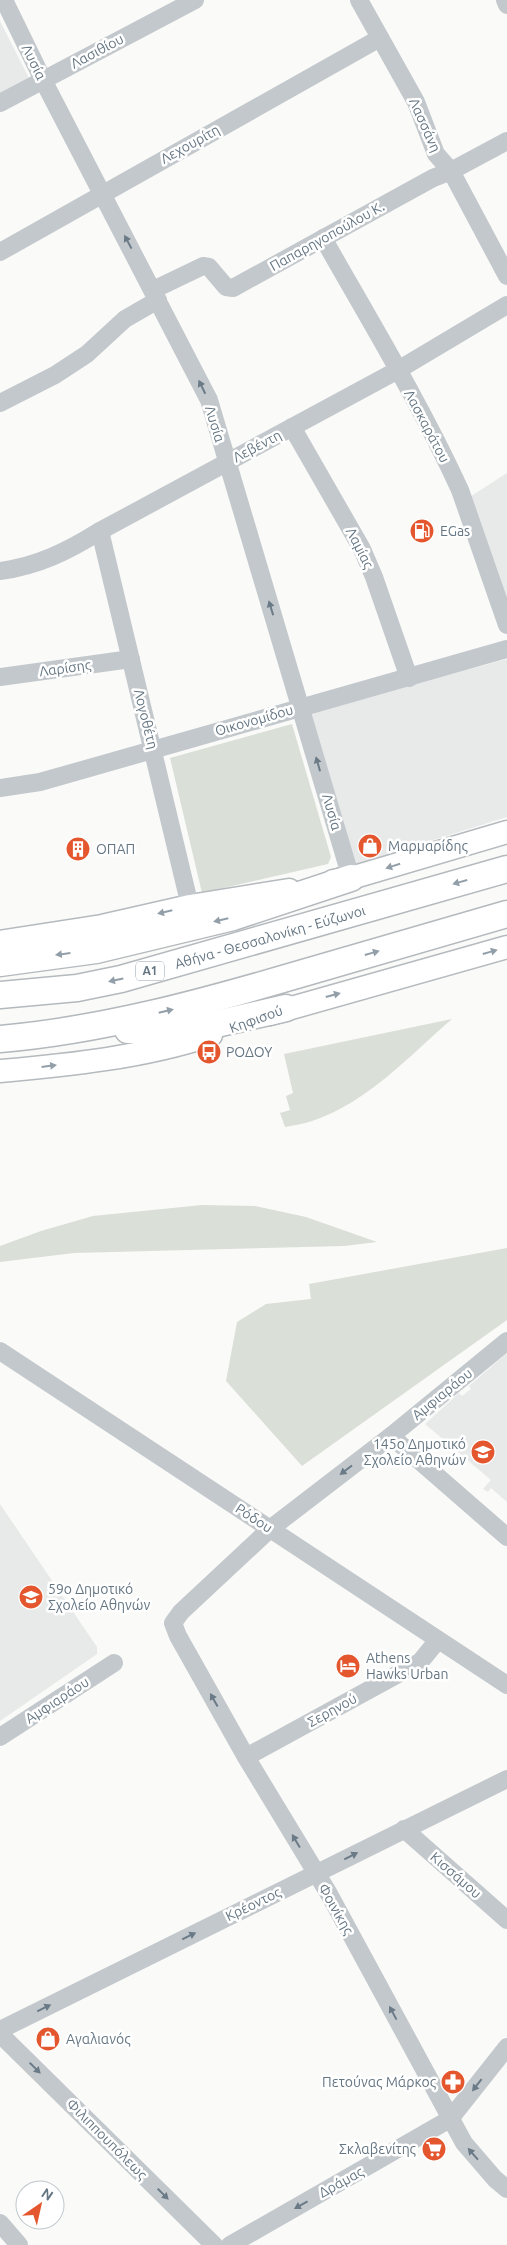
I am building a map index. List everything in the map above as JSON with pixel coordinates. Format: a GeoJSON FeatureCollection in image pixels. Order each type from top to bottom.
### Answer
{"type":"FeatureCollection","features":[{"type":"Feature","properties":{"kind":"highway","name":"Αθήνα - Θεσσαλονίκη - Εύζωνοι"},"geometry":{"type":"LineString","coordinates":[[0,996],[77,988],[121,979],[507,869]]}},
{"type":"Feature","properties":{"kind":"highway"},"geometry":{"type":"LineString","coordinates":[[0,964],[96,950],[224,920],[351,878]]}},
{"type":"Feature","properties":{"kind":"highway"},"geometry":{"type":"LineString","coordinates":[[0,1039],[84,1029],[222,997],[507,914]]}},
{"type":"Feature","properties":{"kind":"highway"},"geometry":{"type":"LineString","coordinates":[[84,1029],[161,1031],[203,1027],[286,1008]]}},
{"type":"Feature","properties":{"kind":"main road"},"geometry":{"type":"LineString","coordinates":[[0,942],[102,926],[190,906],[351,878],[507,832]]}},
{"type":"Feature","properties":{"kind":"main road","name":"Κηφισού"},"geometry":{"type":"LineString","coordinates":[[0,1071],[47,1067],[131,1054],[209,1036],[286,1008],[507,947]]}},
{"type":"Feature","properties":{"kind":"street","name":"Λυσία"},"geometry":{"type":"LineString","coordinates":[[4,0],[42,80],[156,295],[208,400],[351,878]]}},
{"type":"Feature","properties":{"kind":"street","name":"Λασιθίου"},"geometry":{"type":"LineString","coordinates":[[0,103],[195,0]]}},
{"type":"Feature","properties":{"kind":"street","name":"Λασσάνη"},"geometry":{"type":"LineString","coordinates":[[359,0],[416,102],[436,154],[451,171],[507,276]]}},
{"type":"Feature","properties":{"kind":"street"},"geometry":{"type":"LineString","coordinates":[[506,0],[507,4]]}},
{"type":"Feature","properties":{"kind":"street","name":"Λεχουρίτη"},"geometry":{"type":"LineString","coordinates":[[0,252],[380,38]]}},
{"type":"Feature","properties":{"kind":"street","name":"Παπαρηγοπούλου Κ."},"geometry":{"type":"LineString","coordinates":[[0,403],[55,375],[87,354],[156,295],[203,266],[209,267],[226,287],[233,288],[432,178],[451,171],[507,141]]}},
{"type":"Feature","properties":{"kind":"street","name":"Λασκαράτου"},"geometry":{"type":"LineString","coordinates":[[323,238],[398,370],[460,490],[507,625]]}},
{"type":"Feature","properties":{"kind":"street","name":"Λεβέντη"},"geometry":{"type":"LineString","coordinates":[[0,571],[31,564],[67,552],[100,531],[398,370],[507,305]]}},
{"type":"Feature","properties":{"kind":"street","name":"Λαμίας"},"geometry":{"type":"LineString","coordinates":[[292,427],[362,550],[374,577],[409,678]]}},
{"type":"Feature","properties":{"kind":"street","name":"Λογοθέτη"},"geometry":{"type":"LineString","coordinates":[[100,531],[190,906]]}},
{"type":"Feature","properties":{"kind":"street","name":"Οικονομίδου"},"geometry":{"type":"LineString","coordinates":[[0,788],[40,782],[301,706],[409,678],[507,649]]}},
{"type":"Feature","properties":{"kind":"street","name":"Λαρίσης"},"geometry":{"type":"LineString","coordinates":[[0,677],[131,658]]}},
{"type":"Feature","properties":{"kind":"street","name":"Αμφιαράου"},"geometry":{"type":"LineString","coordinates":[[173,1623],[181,1612],[270,1529],[391,1436],[507,1341]]}},
{"type":"Feature","properties":{"kind":"street","name":"Ρόδου"},"geometry":{"type":"LineString","coordinates":[[0,1351],[507,1685]]}},
{"type":"Feature","properties":{"kind":"street"},"geometry":{"type":"LineString","coordinates":[[391,1436],[507,1537]]}},
{"type":"Feature","properties":{"kind":"street","name":"Φοινίκης"},"geometry":{"type":"LineString","coordinates":[[173,1623],[178,1636],[246,1757],[329,1894],[464,2143],[507,2189]]}},
{"type":"Feature","properties":{"kind":"street","name":"Σερηνού"},"geometry":{"type":"LineString","coordinates":[[246,1757],[420,1662],[438,1640]]}},
{"type":"Feature","properties":{"kind":"street","name":"Αμφιαράου"},"geometry":{"type":"LineString","coordinates":[[0,1737],[114,1663]]}},
{"type":"Feature","properties":{"kind":"street","name":"Κρέοντος"},"geometry":{"type":"LineString","coordinates":[[0,2030],[507,1779]]}},
{"type":"Feature","properties":{"kind":"street","name":"Κισσάμου"},"geometry":{"type":"LineString","coordinates":[[404,1829],[507,1920]]}},
{"type":"Feature","properties":{"kind":"street","name":"Φιλιππουπόλεως"},"geometry":{"type":"LineString","coordinates":[[0,2034],[214,2245]]}},
{"type":"Feature","properties":{"kind":"street","name":"Δράμας"},"geometry":{"type":"LineString","coordinates":[[230,2245],[450,2119],[507,2047]]}},
{"type":"Feature","properties":{"kind":"street"},"geometry":{"type":"LineString","coordinates":[[0,2224],[19,2245]]}},
{"type":"Feature","properties":{"kind":"shaded area"},"geometry":{"type":"Polygon","coordinates":[[[0,21],[29,78],[0,93],[0,21]]]}},
{"type":"Feature","properties":{"kind":"shaded area"},"geometry":{"type":"Polygon","coordinates":[[[507,473],[507,617],[468,498],[507,473]]]}},
{"type":"Feature","properties":{"kind":"shaded area"},"geometry":{"type":"Polygon","coordinates":[[[507,659],[507,817],[353,865],[308,713],[507,659]]]}},
{"type":"Feature","properties":{"kind":"shaded area"},"geometry":{"type":"Polygon","coordinates":[[[292,724],[331,857],[328,864],[202,893],[170,758],[292,724]]]}},
{"type":"Feature","properties":{"kind":"shaded area"},"geometry":{"type":"Polygon","coordinates":[[[452,1019],[403,1063],[351,1103],[312,1121],[285,1127],[280,1113],[290,1110],[286,1096],[293,1093],[284,1054],[452,1019]]]}},
{"type":"Feature","properties":{"kind":"shaded area"},"geometry":{"type":"Polygon","coordinates":[[[202,1205],[255,1206],[306,1217],[377,1242],[344,1246],[74,1253],[0,1262],[0,1246],[41,1231],[93,1216],[202,1205]]]}},
{"type":"Feature","properties":{"kind":"shaded area"},"geometry":{"type":"Polygon","coordinates":[[[507,1248],[507,1320],[302,1466],[226,1381],[237,1322],[266,1304],[311,1299],[309,1284],[507,1248]]]}},
{"type":"Feature","properties":{"kind":"shaded area","name":"145ο Δημοτικό Σχολείο Αθηνών"},"geometry":{"type":"Polygon","coordinates":[[[507,1353],[507,1502],[491,1488],[488,1492],[483,1489],[491,1480],[425,1424],[459,1393],[462,1396],[471,1389],[469,1386],[507,1353]]]}},
{"type":"Feature","properties":{"kind":"shaded area","name":"59ο Δημοτικό Σχολείο Αθηνών"},"geometry":{"type":"Polygon","coordinates":[[[0,1504],[97,1647],[97,1654],[0,1721],[0,1504]]]}},
{"type":"Feature","properties":{"kind":"place","name":"EGas"},"geometry":{"type":"Point","coordinates":[422,531]}},
{"type":"Feature","properties":{"kind":"place","name":"Μαρμαρίδης"},"geometry":{"type":"Point","coordinates":[370,846]}},
{"type":"Feature","properties":{"kind":"place","name":"ΟΠΑΠ"},"geometry":{"type":"Point","coordinates":[78,849]}},
{"type":"Feature","properties":{"kind":"place","name":"ΡΟΔΟΥ"},"geometry":{"type":"Point","coordinates":[209,1052]}},
{"type":"Feature","properties":{"kind":"place","name":"145ο Δημοτικό Σχολείο Αθηνών"},"geometry":{"type":"Point","coordinates":[483,1452]}},
{"type":"Feature","properties":{"kind":"place","name":"59ο Δημοτικό Σχολείο Αθηνών"},"geometry":{"type":"Point","coordinates":[31,1597]}},
{"type":"Feature","properties":{"kind":"place","name":"Athens Hawks Urban"},"geometry":{"type":"Point","coordinates":[348,1666]}},
{"type":"Feature","properties":{"kind":"place","name":"Αγαλιανός"},"geometry":{"type":"Point","coordinates":[48,2039]}},
{"type":"Feature","properties":{"kind":"place","name":"Πετούνας Μάρκος"},"geometry":{"type":"Point","coordinates":[453,2082]}},
{"type":"Feature","properties":{"kind":"place","name":"Σκλαβενίτης"},"geometry":{"type":"Point","coordinates":[434,2149]}}]}
